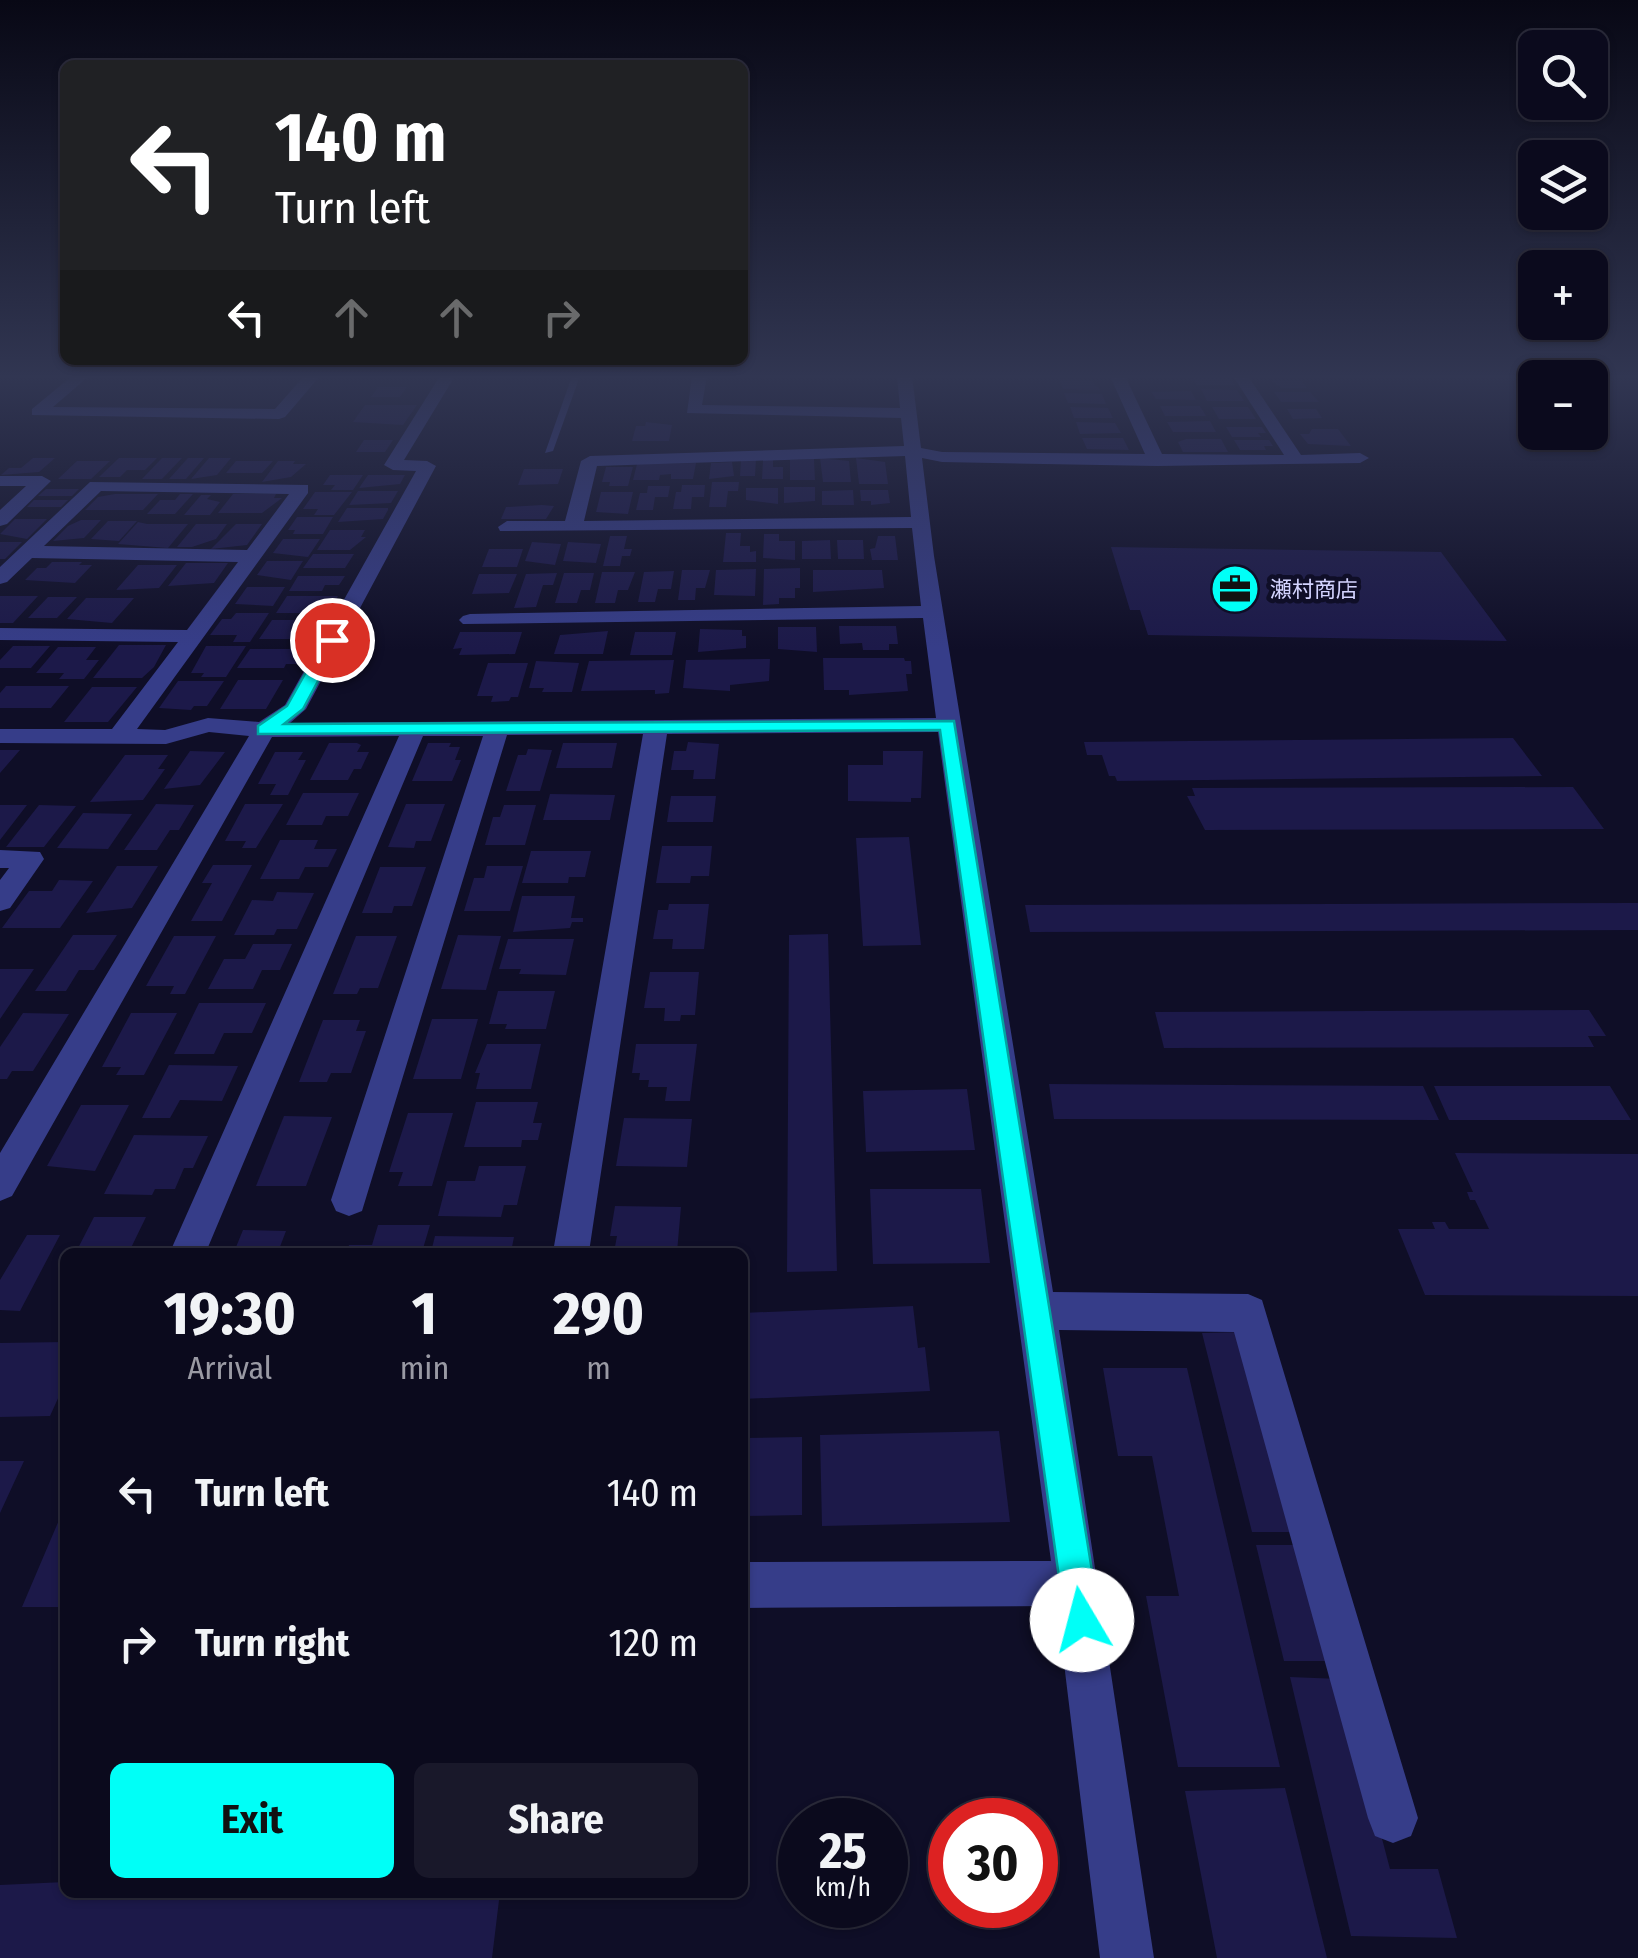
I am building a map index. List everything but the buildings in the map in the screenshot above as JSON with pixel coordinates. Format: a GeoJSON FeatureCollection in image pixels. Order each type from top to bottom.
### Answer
{"type":"FeatureCollection","features":[{"type":"Feature","properties":{"kind":"street"},"geometry":{"type":"LineString","coordinates":[[0,1185],[264,730],[294,709],[427,467]]}},
{"type":"Feature","properties":{"kind":"street"},"geometry":{"type":"LineString","coordinates":[[573,526],[588,467]]}},
{"type":"Feature","properties":{"kind":"street"},"geometry":{"type":"LineString","coordinates":[[914,467],[948,724],[1078,1583],[1127,1958]]}},
{"type":"Feature","properties":{"kind":"street"},"geometry":{"type":"LineString","coordinates":[[0,481],[42,481],[0,520]]}},
{"type":"Feature","properties":{"kind":"street"},"geometry":{"type":"LineString","coordinates":[[0,578],[96,486],[302,489],[119,737]]}},
{"type":"Feature","properties":{"kind":"street"},"geometry":{"type":"LineString","coordinates":[[506,528],[921,522]]}},
{"type":"Feature","properties":{"kind":"street"},"geometry":{"type":"LineString","coordinates":[[27,552],[254,556]]}},
{"type":"Feature","properties":{"kind":"street"},"geometry":{"type":"LineString","coordinates":[[470,620],[932,612]]}},
{"type":"Feature","properties":{"kind":"street"},"geometry":{"type":"LineString","coordinates":[[0,634],[193,636]]}},
{"type":"Feature","properties":{"kind":"street"},"geometry":{"type":"LineString","coordinates":[[0,736],[166,737],[208,724],[264,730],[948,724]]}},
{"type":"Feature","properties":{"kind":"street"},"geometry":{"type":"LineString","coordinates":[[349,1200],[498,726]]}},
{"type":"Feature","properties":{"kind":"street"},"geometry":{"type":"LineString","coordinates":[[572,1248],[656,726]]}},
{"type":"Feature","properties":{"kind":"street"},"geometry":{"type":"LineString","coordinates":[[190,1248],[415,728]]}},
{"type":"Feature","properties":{"kind":"street"},"geometry":{"type":"LineString","coordinates":[[0,859],[30,860],[0,901]]}},
{"type":"Feature","properties":{"kind":"street"},"geometry":{"type":"LineString","coordinates":[[1035,1310],[1248,1314],[1393,1818]]}},
{"type":"Feature","properties":{"kind":"street"},"geometry":{"type":"LineString","coordinates":[[748,1585],[1078,1583]]}},
{"type":"Feature","properties":{"kind":"place","name":"瀬村商店"},"geometry":{"type":"Point","coordinates":[1235,589]}},
{"type":"Feature","properties":{"kind":"route"},"geometry":{"type":"LineString","coordinates":[[332,640],[294,709],[264,730],[948,724],[1082,1620]]}}]}
